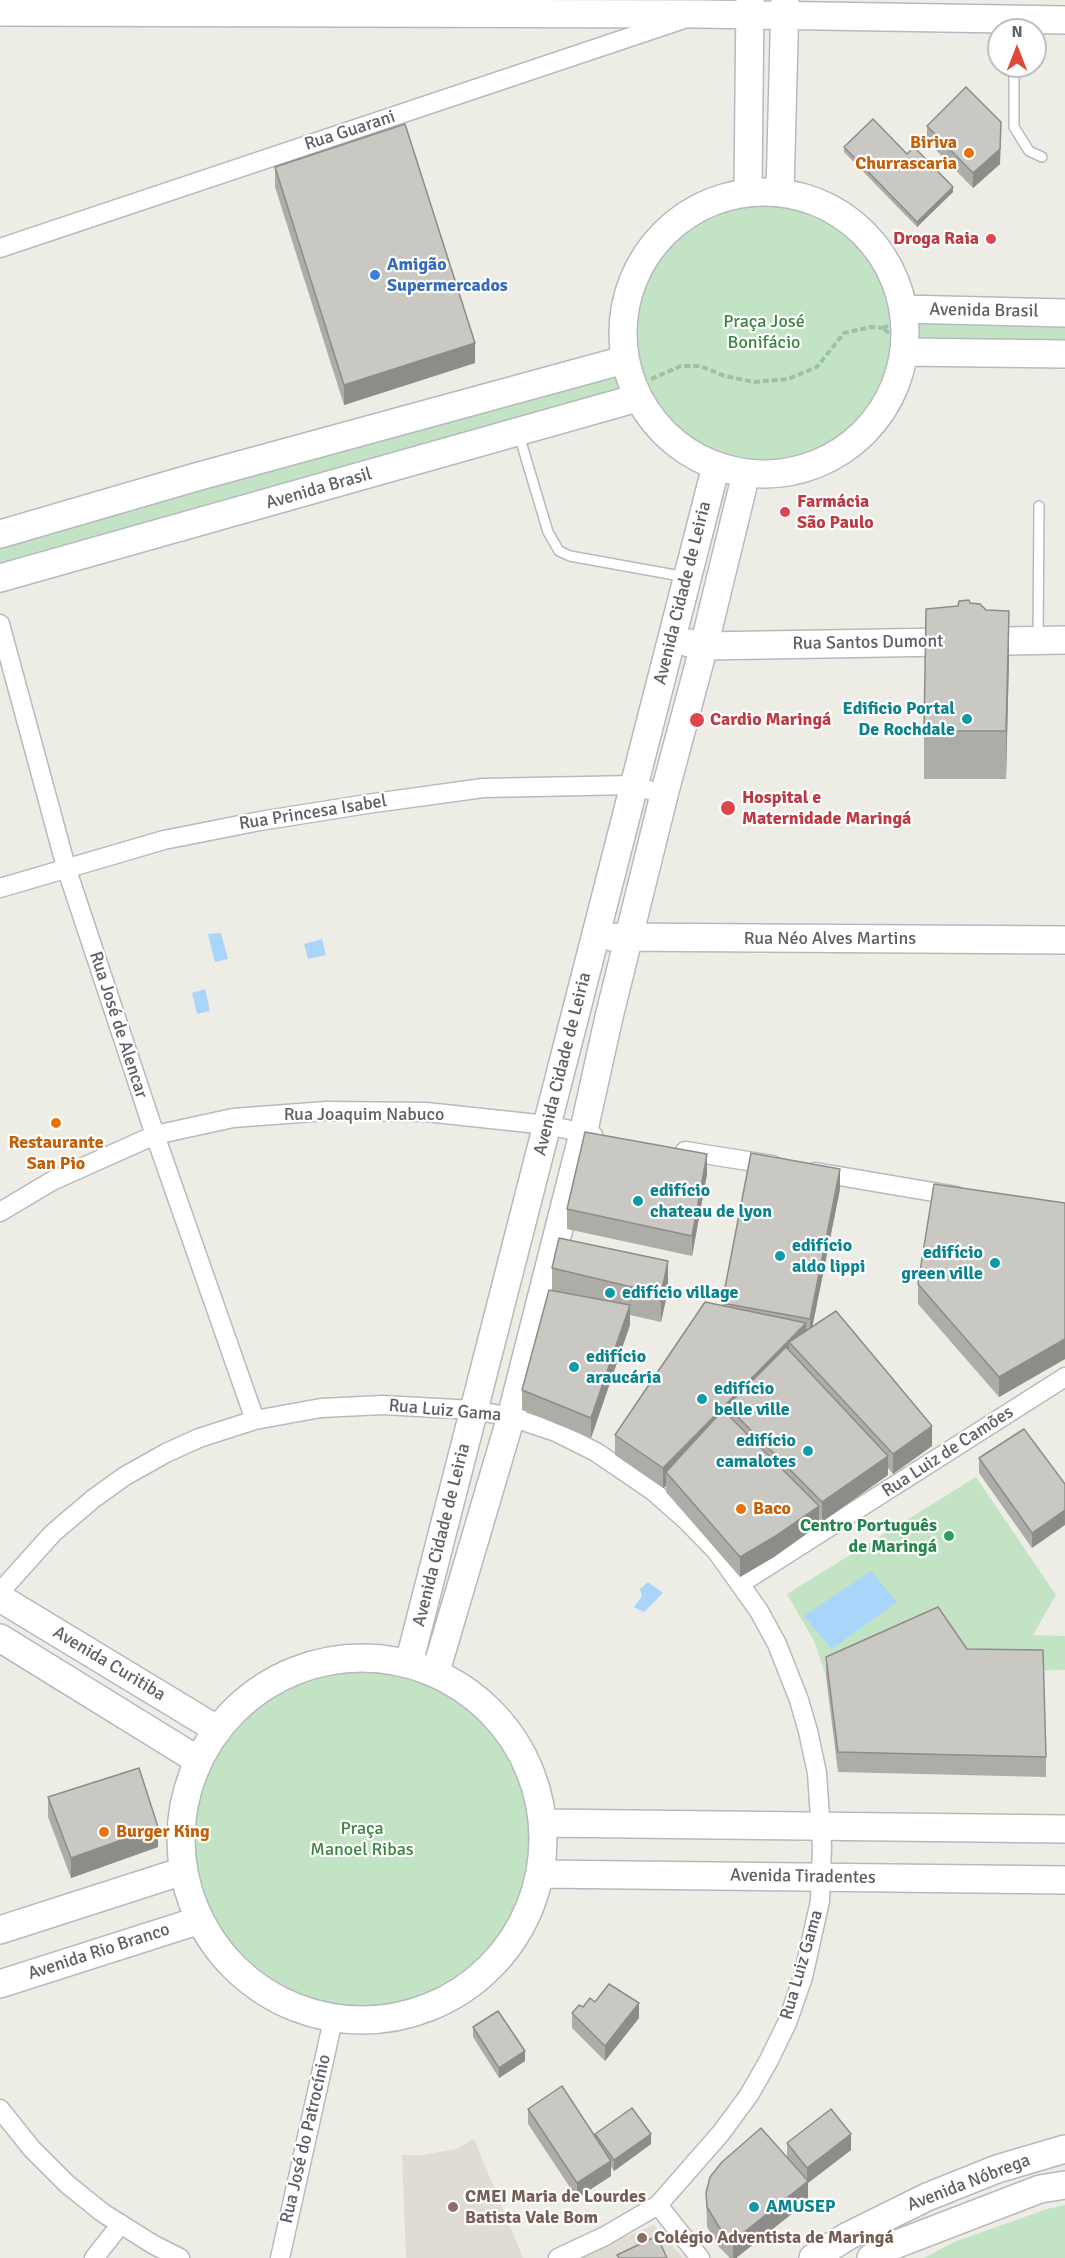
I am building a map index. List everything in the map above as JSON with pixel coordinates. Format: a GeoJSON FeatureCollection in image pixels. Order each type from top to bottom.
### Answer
{"type":"FeatureCollection","features":[{"type":"Feature","properties":{"kind":"main road"},"geometry":{"type":"LineString","coordinates":[[0,12],[121,6],[326,6],[699,14],[750,8],[785,7],[987,23]]}},
{"type":"Feature","properties":{"kind":"main road"},"geometry":{"type":"LineString","coordinates":[[780,192],[785,7]]}},
{"type":"Feature","properties":{"kind":"main road"},"geometry":{"type":"LineString","coordinates":[[748,192],[750,8]]}},
{"type":"Feature","properties":{"kind":"main road"},"geometry":{"type":"LineString","coordinates":[[1037,18],[1052,13]]}},
{"type":"Feature","properties":{"kind":"main road"},"geometry":{"type":"LineString","coordinates":[[748,192],[780,192],[809,199],[837,212],[861,230],[881,253],[895,280],[903,309],[904,352],[895,386],[878,416],[854,442],[824,460],[791,471],[745,478],[686,450],[660,429],[644,388],[624,360],[623,314],[637,269],[664,232],[703,205],[748,192]]}},
{"type":"Feature","properties":{"kind":"main road","name":"Avenida Brasil"},"geometry":{"type":"LineString","coordinates":[[903,309],[1065,313]]}},
{"type":"Feature","properties":{"kind":"main road"},"geometry":{"type":"LineString","coordinates":[[904,352],[1065,354]]}},
{"type":"Feature","properties":{"kind":"main road"},"geometry":{"type":"LineString","coordinates":[[0,534],[196,477],[624,360]]}},
{"type":"Feature","properties":{"kind":"main road","name":"Avenida Brasil"},"geometry":{"type":"LineString","coordinates":[[0,578],[518,433],[644,388]]}},
{"type":"Feature","properties":{"kind":"main road","name":"Avenida Cidade de Leiria"},"geometry":{"type":"LineString","coordinates":[[410,1663],[716,466]]}},
{"type":"Feature","properties":{"kind":"main road","name":"Avenida Cidade de Leiria"},"geometry":{"type":"LineString","coordinates":[[436,1671],[595,1136],[609,1017],[745,478]]}},
{"type":"Feature","properties":{"kind":"main road","name":"Rua Santos Dumont"},"geometry":{"type":"LineString","coordinates":[[672,639],[704,646],[1065,640]]}},
{"type":"Feature","properties":{"kind":"main road","name":"Rua Néo Alves Martins"},"geometry":{"type":"LineString","coordinates":[[596,937],[1065,940]]}},
{"type":"Feature","properties":{"kind":"main road","name":"Avenida Curitiba"},"geometry":{"type":"LineString","coordinates":[[0,1598],[218,1730]]}},
{"type":"Feature","properties":{"kind":"main road","name":"Avenida Curitiba"},"geometry":{"type":"LineString","coordinates":[[0,1638],[196,1759]]}},
{"type":"Feature","properties":{"kind":"main road"},"geometry":{"type":"LineString","coordinates":[[372,1657],[410,1663],[436,1671],[495,1715],[525,1756],[538,1788],[544,1823],[544,1849],[541,1874],[530,1911],[502,1955],[462,1991],[414,2013],[362,2021],[333,2020],[309,2013],[259,1989],[218,1952],[197,1921],[180,1872],[181,1811],[196,1759],[218,1730],[254,1691],[310,1664],[372,1657]]}},
{"type":"Feature","properties":{"kind":"main road"},"geometry":{"type":"LineString","coordinates":[[544,1823],[1065,1829]]}},
{"type":"Feature","properties":{"kind":"main road"},"geometry":{"type":"LineString","coordinates":[[0,1930],[180,1872]]}},
{"type":"Feature","properties":{"kind":"main road","name":"Avenida Tiradentes"},"geometry":{"type":"LineString","coordinates":[[541,1874],[1065,1880]]}},
{"type":"Feature","properties":{"kind":"main road","name":"Avenida Rio Branco"},"geometry":{"type":"LineString","coordinates":[[0,1984],[197,1921]]}},
{"type":"Feature","properties":{"kind":"main road","name":"Avenida Nóbrega"},"geometry":{"type":"LineString","coordinates":[[813,2258],[848,2236],[927,2197],[997,2169],[1065,2149]]}},
{"type":"Feature","properties":{"kind":"main road","name":"Avenida Nóbrega"},"geometry":{"type":"LineString","coordinates":[[871,2258],[884,2249],[1040,2189],[1065,2185]]}},
{"type":"Feature","properties":{"kind":"street","name":"Rua Guarani"},"geometry":{"type":"LineString","coordinates":[[0,248],[699,14]]}},
{"type":"Feature","properties":{"kind":"street","name":"Rua José de Alencar"},"geometry":{"type":"LineString","coordinates":[[0,624],[66,867],[155,1135],[255,1420]]}},
{"type":"Feature","properties":{"kind":"street","name":"Rua Princesa Isabel"},"geometry":{"type":"LineString","coordinates":[[0,888],[164,840],[260,821],[483,788],[634,784]]}},
{"type":"Feature","properties":{"kind":"street"},"geometry":{"type":"LineString","coordinates":[[634,784],[664,795]]}},
{"type":"Feature","properties":{"kind":"street","name":"Rua Joaquim Nabuco"},"geometry":{"type":"LineString","coordinates":[[0,1212],[52,1180],[155,1135],[232,1118],[326,1111],[426,1112],[547,1125],[595,1136]]}},
{"type":"Feature","properties":{"kind":"street"},"geometry":{"type":"LineString","coordinates":[[665,1147],[971,1198]]}},
{"type":"Feature","properties":{"kind":"street","name":"Rua Luiz de Camões"},"geometry":{"type":"LineString","coordinates":[[740,1584],[1065,1377]]}},
{"type":"Feature","properties":{"kind":"street","name":"Rua Luiz Gama"},"geometry":{"type":"LineString","coordinates":[[0,1592],[53,1533],[93,1499],[125,1476],[199,1438],[255,1420],[321,1407],[383,1405],[474,1410],[511,1418],[556,1432],[596,1452],[653,1491],[717,1552],[759,1611],[777,1644],[799,1700],[808,1731],[816,1773],[821,1826],[822,1877],[820,1901],[803,1977],[787,2023],[770,2060],[749,2095],[721,2133],[658,2205],[605,2236],[558,2258]]}},
{"type":"Feature","properties":{"kind":"street","name":"Rua José do Patrocínio"},"geometry":{"type":"LineString","coordinates":[[280,2258],[333,2020]]}},
{"type":"Feature","properties":{"kind":"street"},"geometry":{"type":"LineString","coordinates":[[0,2109],[32,2149],[67,2184],[103,2213],[180,2258]]}},
{"type":"Feature","properties":{"kind":"street"},"geometry":{"type":"LineString","coordinates":[[658,2205],[700,2258]]}},
{"type":"Feature","properties":{"kind":"street"},"geometry":{"type":"LineString","coordinates":[[94,2258],[121,2224]]}},
{"type":"Feature","properties":{"kind":"lane"},"geometry":{"type":"LineString","coordinates":[[1014,78],[1014,127],[1029,151],[1042,157]]}},
{"type":"Feature","properties":{"kind":"lane"},"geometry":{"type":"LineString","coordinates":[[518,433],[548,532],[559,551],[570,556],[688,577]]}},
{"type":"Feature","properties":{"kind":"lane"},"geometry":{"type":"LineString","coordinates":[[1038,640],[1039,506]]}},
{"type":"Feature","properties":{"kind":"path"},"geometry":{"type":"LineString","coordinates":[[644,388],[681,366],[700,366],[725,376],[754,382],[788,379],[817,367],[844,333],[871,327],[882,328]]}},
{"type":"Feature","properties":{"kind":"shaded area","name":"CMEI Maria de Lourdes Batista Vale Bom"},"geometry":{"type":"Polygon","coordinates":[[[474,2139],[523,2258],[406,2258],[402,2155],[423,2155],[456,2149],[474,2139]]]}},
{"type":"Feature","properties":{"kind":"shaded area","name":"Colégio Adventista de Maringá"},"geometry":{"type":"Polygon","coordinates":[[[654,2225],[683,2258],[564,2258],[633,2234],[654,2225]]]}},
{"type":"Feature","properties":{"kind":"green space","name":"Praça José Bonifácio"},"geometry":{"type":"Polygon","coordinates":[[[748,192],[780,192],[809,199],[837,212],[861,230],[881,253],[895,280],[903,309],[1065,323],[1065,347],[904,352],[895,386],[877,416],[853,442],[824,460],[791,471],[745,478],[733,474],[686,451],[660,429],[637,398],[0,571],[0,547],[627,371],[624,360],[623,314],[637,269],[664,232],[703,205],[748,192]]]}},
{"type":"Feature","properties":{"kind":"green space","name":"Centro Português de Maringá"},"geometry":{"type":"Polygon","coordinates":[[[976,1477],[1056,1595],[1033,1635],[1065,1636],[1065,1670],[826,1676],[814,1641],[787,1594],[976,1477]]]}},
{"type":"Feature","properties":{"kind":"green space","name":"Praça Manoel Ribas"},"geometry":{"type":"Polygon","coordinates":[[[344,1658],[380,1658],[415,1665],[448,1679],[477,1699],[502,1724],[522,1753],[536,1786],[543,1821],[543,1857],[536,1892],[522,1925],[502,1954],[477,1979],[448,1999],[415,2013],[380,2020],[344,2020],[309,2013],[276,1999],[247,1979],[222,1954],[202,1925],[188,1892],[181,1857],[181,1821],[188,1786],[202,1753],[222,1724],[247,1699],[276,1679],[309,1665],[344,1658]]]}},
{"type":"Feature","properties":{"kind":"green space"},"geometry":{"type":"Polygon","coordinates":[[[1065,2205],[1065,2258],[924,2258],[954,2242],[1047,2209],[1065,2205]]]}},
{"type":"Feature","properties":{"kind":"water"},"geometry":{"type":"Polygon","coordinates":[[[221,933],[228,959],[215,962],[208,934],[221,933]]]}},
{"type":"Feature","properties":{"kind":"water"},"geometry":{"type":"Polygon","coordinates":[[[322,939],[326,955],[308,959],[304,944],[322,939]]]}},
{"type":"Feature","properties":{"kind":"water"},"geometry":{"type":"Polygon","coordinates":[[[205,989],[210,1011],[197,1014],[192,993],[205,989]]]}},
{"type":"Feature","properties":{"kind":"water"},"geometry":{"type":"Polygon","coordinates":[[[871,1571],[897,1602],[832,1649],[804,1616],[871,1571]]]}},
{"type":"Feature","properties":{"kind":"water"},"geometry":{"type":"Polygon","coordinates":[[[648,1582],[663,1593],[644,1612],[634,1607],[642,1596],[640,1589],[648,1582]]]}},
{"type":"Feature","properties":{"kind":"building","name":"Biriva Churrascaria"},"geometry":{"type":"Polygon","coordinates":[[[966,87],[1001,122],[1000,149],[973,173],[927,126],[966,87]]]}},
{"type":"Feature","properties":{"kind":"building"},"geometry":{"type":"Polygon","coordinates":[[[873,119],[907,154],[914,147],[953,187],[917,222],[844,147],[873,119]]]}},
{"type":"Feature","properties":{"kind":"building","name":"Amigão Supermercados"},"geometry":{"type":"Polygon","coordinates":[[[405,124],[475,343],[344,385],[275,167],[405,124]]]}},
{"type":"Feature","properties":{"kind":"building","name":"Edificio Portal De Rochdale"},"geometry":{"type":"Polygon","coordinates":[[[969,600],[970,603],[980,604],[986,610],[1009,611],[1006,731],[924,731],[926,609],[958,606],[959,601],[969,600]]]}},
{"type":"Feature","properties":{"kind":"building","name":"edifício chateau de lyon"},"geometry":{"type":"Polygon","coordinates":[[[585,1132],[707,1154],[692,1236],[567,1209],[585,1132]]]}},
{"type":"Feature","properties":{"kind":"building","name":"edifício aldo lippi"},"geometry":{"type":"Polygon","coordinates":[[[751,1153],[840,1169],[810,1319],[722,1303],[751,1153]]]}},
{"type":"Feature","properties":{"kind":"building","name":"edifício green ville"},"geometry":{"type":"Polygon","coordinates":[[[934,1184],[1065,1203],[1065,1339],[999,1377],[918,1284],[934,1184]]]}},
{"type":"Feature","properties":{"kind":"building"},"geometry":{"type":"Polygon","coordinates":[[[559,1238],[668,1261],[661,1294],[552,1268],[559,1238]]]}},
{"type":"Feature","properties":{"kind":"building","name":"edifício araucária"},"geometry":{"type":"Polygon","coordinates":[[[549,1290],[630,1305],[591,1418],[522,1390],[549,1290]]]}},
{"type":"Feature","properties":{"kind":"building","name":"edifício belle ville"},"geometry":{"type":"Polygon","coordinates":[[[705,1302],[806,1323],[663,1468],[615,1435],[705,1302]]]}},
{"type":"Feature","properties":{"kind":"building"},"geometry":{"type":"Polygon","coordinates":[[[836,1311],[932,1426],[893,1454],[789,1342],[836,1311]]]}},
{"type":"Feature","properties":{"kind":"building","name":"edifício camalotes"},"geometry":{"type":"Polygon","coordinates":[[[786,1347],[888,1456],[822,1502],[727,1406],[786,1347]]]}},
{"type":"Feature","properties":{"kind":"building","name":"Baco"},"geometry":{"type":"Polygon","coordinates":[[[723,1410],[819,1506],[740,1557],[666,1472],[723,1410]]]}},
{"type":"Feature","properties":{"kind":"building"},"geometry":{"type":"Polygon","coordinates":[[[1024,1429],[1065,1484],[1065,1510],[1032,1533],[979,1458],[1024,1429]]]}},
{"type":"Feature","properties":{"kind":"building"},"geometry":{"type":"Polygon","coordinates":[[[938,1607],[967,1649],[1043,1650],[1046,1757],[838,1752],[826,1657],[938,1607]]]}},
{"type":"Feature","properties":{"kind":"building","name":"Burger King"},"geometry":{"type":"Polygon","coordinates":[[[139,1768],[158,1827],[71,1858],[48,1797],[139,1768]]]}},
{"type":"Feature","properties":{"kind":"building"},"geometry":{"type":"Polygon","coordinates":[[[609,1984],[639,2003],[605,2046],[572,2013],[579,2005],[583,2007],[590,1998],[595,2002],[609,1984]]]}},
{"type":"Feature","properties":{"kind":"building"},"geometry":{"type":"Polygon","coordinates":[[[498,2011],[525,2051],[499,2068],[473,2027],[498,2011]]]}},
{"type":"Feature","properties":{"kind":"building"},"geometry":{"type":"Polygon","coordinates":[[[562,2086],[611,2161],[577,2183],[528,2109],[562,2086]]]}},
{"type":"Feature","properties":{"kind":"building"},"geometry":{"type":"Polygon","coordinates":[[[632,2108],[651,2134],[614,2160],[595,2134],[632,2108]]]}},
{"type":"Feature","properties":{"kind":"building"},"geometry":{"type":"Polygon","coordinates":[[[831,2109],[851,2134],[807,2168],[787,2143],[831,2109]]]}},
{"type":"Feature","properties":{"kind":"building","name":"AMUSEP"},"geometry":{"type":"Polygon","coordinates":[[[761,2128],[808,2181],[733,2241],[719,2227],[707,2207],[706,2193],[710,2177],[722,2162],[761,2128]]]}},
{"type":"Feature","properties":{"kind":"building"},"geometry":{"type":"Polygon","coordinates":[[[657,2236],[667,2258],[619,2258],[617,2255],[657,2236]]]}},
{"type":"Feature","properties":{"kind":"place","name":"Biriva Churrascaria"},"geometry":{"type":"Point","coordinates":[969,153]}},
{"type":"Feature","properties":{"kind":"place","name":"Droga Raia"},"geometry":{"type":"Point","coordinates":[991,239]}},
{"type":"Feature","properties":{"kind":"place","name":"Amigão Supermercados"},"geometry":{"type":"Point","coordinates":[375,275]}},
{"type":"Feature","properties":{"kind":"place","name":"Farmácia São Paulo"},"geometry":{"type":"Point","coordinates":[785,512]}},
{"type":"Feature","properties":{"kind":"place","name":"Edificio Portal De Rochdale"},"geometry":{"type":"Point","coordinates":[967,719]}},
{"type":"Feature","properties":{"kind":"place","name":"Cardio Maringá"},"geometry":{"type":"Point","coordinates":[697,720]}},
{"type":"Feature","properties":{"kind":"place","name":"Hospital e Maternidade Maringá"},"geometry":{"type":"Point","coordinates":[728,808]}},
{"type":"Feature","properties":{"kind":"place","name":"Restaurante San Pio"},"geometry":{"type":"Point","coordinates":[56,1123]}},
{"type":"Feature","properties":{"kind":"place","name":"edifício chateau de lyon"},"geometry":{"type":"Point","coordinates":[638,1201]}},
{"type":"Feature","properties":{"kind":"place","name":"edifício aldo lippi"},"geometry":{"type":"Point","coordinates":[780,1256]}},
{"type":"Feature","properties":{"kind":"place","name":"edifício green ville"},"geometry":{"type":"Point","coordinates":[995,1263]}},
{"type":"Feature","properties":{"kind":"place","name":"edifício village"},"geometry":{"type":"Point","coordinates":[610,1293]}},
{"type":"Feature","properties":{"kind":"place","name":"edifício araucária"},"geometry":{"type":"Point","coordinates":[574,1367]}},
{"type":"Feature","properties":{"kind":"place","name":"edifício belle ville"},"geometry":{"type":"Point","coordinates":[702,1399]}},
{"type":"Feature","properties":{"kind":"place","name":"edifício camalotes"},"geometry":{"type":"Point","coordinates":[808,1451]}},
{"type":"Feature","properties":{"kind":"place","name":"Baco"},"geometry":{"type":"Point","coordinates":[741,1509]}},
{"type":"Feature","properties":{"kind":"place","name":"Centro Português de Maringá"},"geometry":{"type":"Point","coordinates":[949,1536]}},
{"type":"Feature","properties":{"kind":"place","name":"Burger King"},"geometry":{"type":"Point","coordinates":[104,1832]}},
{"type":"Feature","properties":{"kind":"place","name":"CMEI Maria de Lourdes Batista Vale Bom"},"geometry":{"type":"Point","coordinates":[453,2207]}},
{"type":"Feature","properties":{"kind":"place","name":"AMUSEP"},"geometry":{"type":"Point","coordinates":[754,2207]}},
{"type":"Feature","properties":{"kind":"place","name":"Colégio Adventista de Maringá"},"geometry":{"type":"Point","coordinates":[642,2238]}}]}
